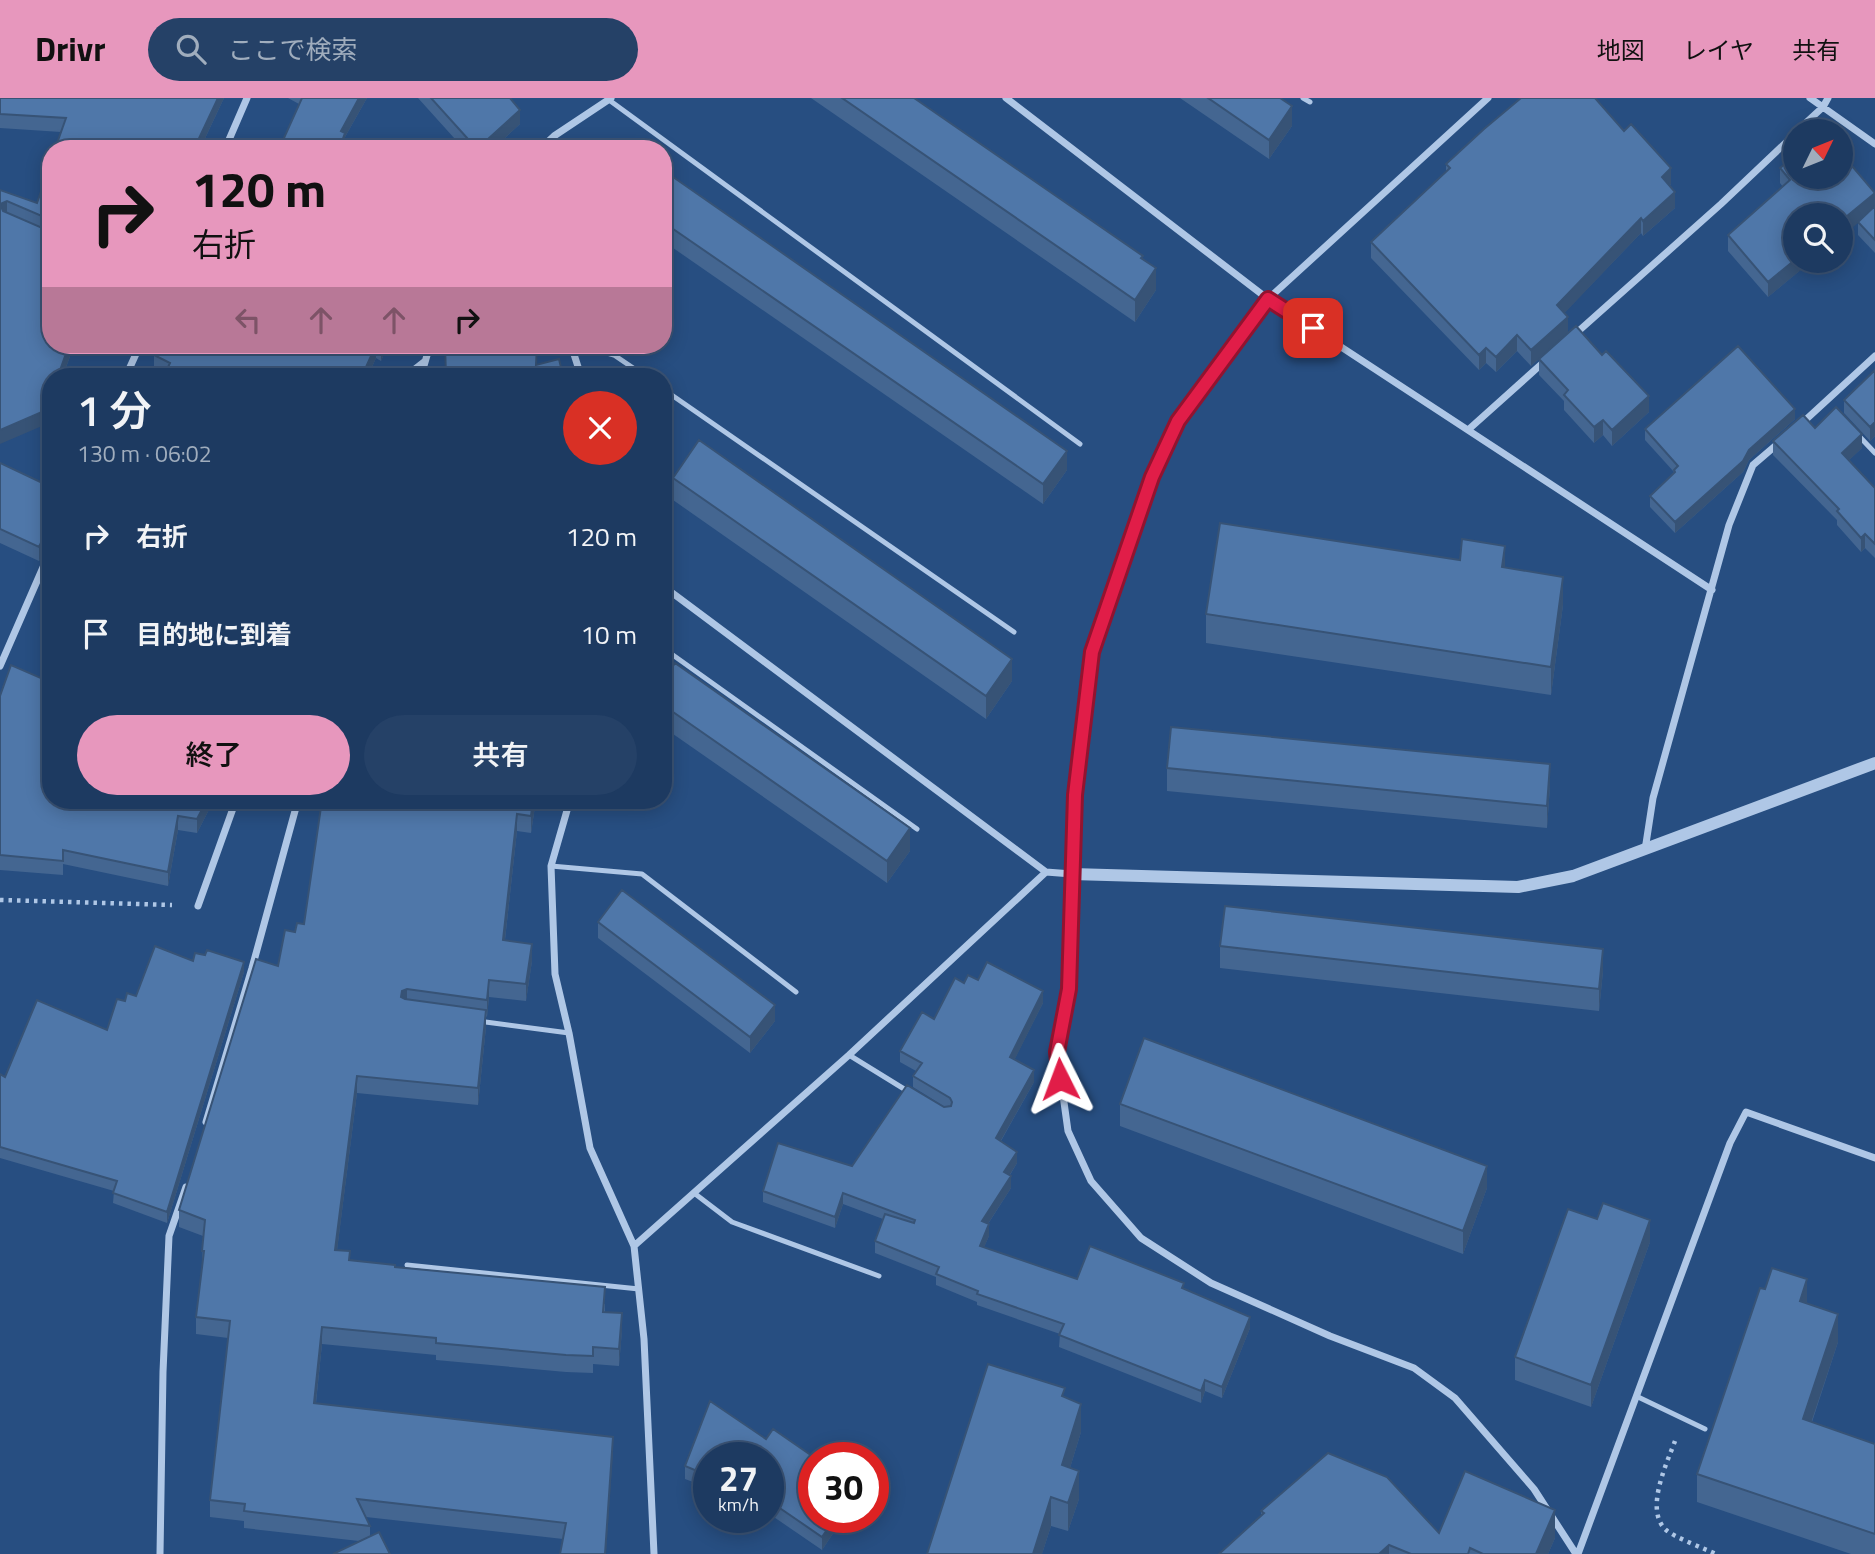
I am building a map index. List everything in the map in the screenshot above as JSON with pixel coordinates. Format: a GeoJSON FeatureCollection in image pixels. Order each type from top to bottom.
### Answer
{"type":"FeatureCollection","features":[{"type":"Feature","properties":{"kind":"street"},"geometry":{"type":"LineString","coordinates":[[229,140],[247,98]]}},
{"type":"Feature","properties":{"kind":"street"},"geometry":{"type":"LineString","coordinates":[[1006,98],[1268,299],[1712,590]]}},
{"type":"Feature","properties":{"kind":"street"},"geometry":{"type":"LineString","coordinates":[[1488,98],[1268,299],[1178,421],[1152,477],[1092,652],[1075,795],[1069,989],[1057,1052],[1068,1131],[1091,1181],[1141,1238],[1212,1283],[1330,1336],[1414,1368],[1455,1398],[1534,1489],[1577,1554]]}},
{"type":"Feature","properties":{"kind":"street"},"geometry":{"type":"LineString","coordinates":[[1810,98],[1875,144]]}},
{"type":"Feature","properties":{"kind":"street"},"geometry":{"type":"LineString","coordinates":[[1810,119],[1828,98]]}},
{"type":"Feature","properties":{"kind":"street"},"geometry":{"type":"LineString","coordinates":[[550,140],[610,99]]}},
{"type":"Feature","properties":{"kind":"street"},"geometry":{"type":"LineString","coordinates":[[1570,339],[1721,204],[1783,144]]}},
{"type":"Feature","properties":{"kind":"street"},"geometry":{"type":"LineString","coordinates":[[423,368],[427,354]]}},
{"type":"Feature","properties":{"kind":"street"},"geometry":{"type":"LineString","coordinates":[[1794,429],[1875,356]]}},
{"type":"Feature","properties":{"kind":"street"},"geometry":{"type":"LineString","coordinates":[[1468,430],[1549,357]]}},
{"type":"Feature","properties":{"kind":"street"},"geometry":{"type":"LineString","coordinates":[[417,368],[425,362]]}},
{"type":"Feature","properties":{"kind":"street"},"geometry":{"type":"LineString","coordinates":[[1644,850],[1653,798],[1729,525],[1753,465],[1784,438]]}},
{"type":"Feature","properties":{"kind":"street"},"geometry":{"type":"LineString","coordinates":[[0,666],[42,570]]}},
{"type":"Feature","properties":{"kind":"street"},"geometry":{"type":"LineString","coordinates":[[672,593],[1046,872],[1518,887],[1573,876],[1875,763]]}},
{"type":"Feature","properties":{"kind":"street"},"geometry":{"type":"LineString","coordinates":[[198,906],[233,809]]}},
{"type":"Feature","properties":{"kind":"street"},"geometry":{"type":"LineString","coordinates":[[205,1125],[296,809]]}},
{"type":"Feature","properties":{"kind":"street"},"geometry":{"type":"LineString","coordinates":[[567,809],[551,866],[555,974],[590,1148],[634,1246],[644,1339],[654,1554]]}},
{"type":"Feature","properties":{"kind":"street"},"geometry":{"type":"LineString","coordinates":[[634,1246],[849,1055],[1046,872]]}},
{"type":"Feature","properties":{"kind":"street"},"geometry":{"type":"LineString","coordinates":[[1577,1554],[1730,1143],[1746,1112],[1875,1158]]}},
{"type":"Feature","properties":{"kind":"street"},"geometry":{"type":"LineString","coordinates":[[160,1554],[163,1372],[169,1236],[190,1175]]}},
{"type":"Feature","properties":{"kind":"lane"},"geometry":{"type":"LineString","coordinates":[[1303,98],[1310,102]]}},
{"type":"Feature","properties":{"kind":"lane"},"geometry":{"type":"LineString","coordinates":[[610,99],[666,140]]}},
{"type":"Feature","properties":{"kind":"lane"},"geometry":{"type":"LineString","coordinates":[[672,145],[1080,444]]}},
{"type":"Feature","properties":{"kind":"lane"},"geometry":{"type":"LineString","coordinates":[[610,354],[633,368]]}},
{"type":"Feature","properties":{"kind":"lane"},"geometry":{"type":"LineString","coordinates":[[672,395],[1014,632]]}},
{"type":"Feature","properties":{"kind":"lane"},"geometry":{"type":"LineString","coordinates":[[1825,402],[1834,411]]}},
{"type":"Feature","properties":{"kind":"lane"},"geometry":{"type":"LineString","coordinates":[[1850,427],[1875,453]]}},
{"type":"Feature","properties":{"kind":"lane"},"geometry":{"type":"LineString","coordinates":[[672,654],[917,829]]}},
{"type":"Feature","properties":{"kind":"lane"},"geometry":{"type":"LineString","coordinates":[[551,866],[642,874],[796,992]]}},
{"type":"Feature","properties":{"kind":"lane"},"geometry":{"type":"LineString","coordinates":[[474,1020],[569,1033]]}},
{"type":"Feature","properties":{"kind":"lane"},"geometry":{"type":"LineString","coordinates":[[849,1055],[914,1094]]}},
{"type":"Feature","properties":{"kind":"lane"},"geometry":{"type":"LineString","coordinates":[[694,1193],[732,1223],[879,1276]]}},
{"type":"Feature","properties":{"kind":"lane"},"geometry":{"type":"LineString","coordinates":[[407,1265],[639,1289]]}},
{"type":"Feature","properties":{"kind":"lane"},"geometry":{"type":"LineString","coordinates":[[1636,1396],[1705,1429]]}},
{"type":"Feature","properties":{"kind":"path"},"geometry":{"type":"LineString","coordinates":[[0,900],[198,906]]}},
{"type":"Feature","properties":{"kind":"path"},"geometry":{"type":"LineString","coordinates":[[1684,1418],[1658,1489],[1658,1514],[1666,1530],[1716,1554]]}},
{"type":"Feature","properties":{"kind":"building"},"geometry":{"type":"Polygon","coordinates":[[[0,98],[218,98],[198,140],[58,140],[66,118],[0,114],[0,98]]]}},
{"type":"Feature","properties":{"kind":"building"},"geometry":{"type":"Polygon","coordinates":[[[302,98],[359,98],[341,131],[345,133],[342,140],[283,140],[302,98]]]}},
{"type":"Feature","properties":{"kind":"building"},"geometry":{"type":"Polygon","coordinates":[[[431,98],[510,98],[520,110],[487,140],[469,140],[431,98]]]}},
{"type":"Feature","properties":{"kind":"building"},"geometry":{"type":"Polygon","coordinates":[[[842,98],[914,98],[1143,256],[1141,258],[1156,268],[1135,300],[842,98]]]}},
{"type":"Feature","properties":{"kind":"building"},"geometry":{"type":"Polygon","coordinates":[[[1208,98],[1280,98],[1292,106],[1269,140],[1208,98]]]}},
{"type":"Feature","properties":{"kind":"building"},"geometry":{"type":"Polygon","coordinates":[[[1521,98],[1595,98],[1624,131],[1631,124],[1671,168],[1662,177],[1675,192],[1643,221],[1641,218],[1557,305],[1568,317],[1531,350],[1517,335],[1496,357],[1486,348],[1479,355],[1371,242],[1450,168],[1446,164],[1521,98]]]}},
{"type":"Feature","properties":{"kind":"building"},"geometry":{"type":"Polygon","coordinates":[[[1853,167],[1875,193],[1853,211],[1853,203],[1783,203],[1783,270],[1768,282],[1728,235],[1783,186],[1783,189],[1853,189],[1853,167]]]}},
{"type":"Feature","properties":{"kind":"building"},"geometry":{"type":"Polygon","coordinates":[[[672,176],[1067,451],[1043,484],[672,228],[672,176]]]}},
{"type":"Feature","properties":{"kind":"building"},"geometry":{"type":"Polygon","coordinates":[[[42,189],[42,216],[7,201],[0,204],[0,190],[37,203],[42,189]]]}},
{"type":"Feature","properties":{"kind":"building"},"geometry":{"type":"Polygon","coordinates":[[[0,204],[3,211],[42,228],[42,354],[66,354],[61,368],[42,368],[42,412],[0,430],[0,204]]]}},
{"type":"Feature","properties":{"kind":"building"},"geometry":{"type":"Polygon","coordinates":[[[1875,206],[1875,240],[1858,222],[1875,206]]]}},
{"type":"Feature","properties":{"kind":"building"},"geometry":{"type":"Polygon","coordinates":[[[1576,326],[1602,355],[1606,351],[1649,396],[1612,430],[1603,420],[1594,427],[1564,395],[1568,390],[1539,359],[1576,326]]]}},
{"type":"Feature","properties":{"kind":"building"},"geometry":{"type":"Polygon","coordinates":[[[1738,346],[1795,409],[1749,450],[1743,461],[1675,522],[1650,496],[1678,466],[1645,429],[1738,346]]]}},
{"type":"Feature","properties":{"kind":"building"},"geometry":{"type":"Polygon","coordinates":[[[372,354],[366,368],[168,368],[170,363],[154,355],[372,354]]]}},
{"type":"Feature","properties":{"kind":"building"},"geometry":{"type":"Polygon","coordinates":[[[445,354],[537,354],[536,365],[559,359],[561,368],[446,368],[445,354]]]}},
{"type":"Feature","properties":{"kind":"building"},"geometry":{"type":"Polygon","coordinates":[[[1875,370],[1875,422],[1870,427],[1844,400],[1875,370]]]}},
{"type":"Feature","properties":{"kind":"building"},"geometry":{"type":"Polygon","coordinates":[[[1836,407],[1862,434],[1842,453],[1875,488],[1875,544],[1865,534],[1861,538],[1837,511],[1839,509],[1773,441],[1803,415],[1815,428],[1836,407]]]}},
{"type":"Feature","properties":{"kind":"building"},"geometry":{"type":"Polygon","coordinates":[[[699,440],[1012,659],[986,696],[673,478],[699,440]]]}},
{"type":"Feature","properties":{"kind":"building"},"geometry":{"type":"Polygon","coordinates":[[[0,463],[42,483],[42,541],[39,547],[0,529],[0,463]]]}},
{"type":"Feature","properties":{"kind":"building"},"geometry":{"type":"Polygon","coordinates":[[[1220,523],[1460,560],[1462,539],[1505,546],[1502,567],[1563,577],[1551,667],[1206,614],[1220,523]]]}},
{"type":"Feature","properties":{"kind":"building"},"geometry":{"type":"Polygon","coordinates":[[[675,663],[910,828],[887,861],[672,711],[672,668],[675,663]]]}},
{"type":"Feature","properties":{"kind":"building"},"geometry":{"type":"Polygon","coordinates":[[[11,665],[42,679],[42,809],[202,809],[197,819],[178,816],[168,872],[63,850],[63,861],[0,855],[0,696],[11,665]]]}},
{"type":"Feature","properties":{"kind":"building"},"geometry":{"type":"Polygon","coordinates":[[[1171,727],[1550,764],[1547,806],[1167,768],[1171,727]]]}},
{"type":"Feature","properties":{"kind":"building"},"geometry":{"type":"Polygon","coordinates":[[[321,809],[532,809],[531,816],[517,814],[503,940],[532,944],[526,984],[489,980],[487,1000],[407,989],[402,991],[401,997],[405,999],[486,1010],[478,1088],[357,1076],[335,1250],[350,1251],[349,1260],[395,1267],[605,1287],[603,1312],[622,1313],[619,1349],[593,1347],[593,1356],[566,1355],[436,1343],[436,1338],[322,1327],[314,1403],[613,1437],[605,1554],[560,1554],[566,1523],[357,1499],[370,1526],[244,1511],[245,1504],[210,1500],[230,1321],[196,1317],[205,1220],[179,1210],[256,959],[278,966],[285,930],[295,932],[297,923],[304,924],[321,809]]]}},
{"type":"Feature","properties":{"kind":"building"},"geometry":{"type":"Polygon","coordinates":[[[622,890],[775,1005],[750,1037],[598,922],[622,890]]]}},
{"type":"Feature","properties":{"kind":"building"},"geometry":{"type":"Polygon","coordinates":[[[1225,906],[1603,949],[1599,989],[1220,946],[1225,906]]]}},
{"type":"Feature","properties":{"kind":"building"},"geometry":{"type":"Polygon","coordinates":[[[155,946],[193,961],[195,953],[205,955],[207,950],[244,962],[167,1212],[113,1193],[117,1181],[0,1147],[0,1074],[5,1077],[37,1000],[107,1030],[117,999],[125,1001],[127,993],[136,996],[155,946]]]}},
{"type":"Feature","properties":{"kind":"building"},"geometry":{"type":"Polygon","coordinates":[[[987,962],[1043,991],[1010,1057],[1034,1070],[996,1138],[1017,1152],[1004,1172],[1011,1176],[982,1221],[989,1224],[980,1246],[1077,1279],[1090,1246],[1184,1283],[1182,1288],[1250,1317],[1222,1387],[1205,1380],[1201,1391],[1059,1335],[1064,1324],[977,1294],[978,1291],[936,1274],[939,1267],[875,1241],[885,1214],[914,1223],[915,1220],[843,1193],[835,1217],[763,1191],[778,1143],[852,1166],[907,1085],[944,1107],[951,1106],[950,1098],[913,1076],[922,1063],[900,1051],[922,1012],[934,1019],[955,978],[964,983],[968,975],[978,980],[987,962]]]}},
{"type":"Feature","properties":{"kind":"building"},"geometry":{"type":"Polygon","coordinates":[[[1144,1038],[1487,1166],[1463,1231],[1120,1104],[1144,1038]]]}},
{"type":"Feature","properties":{"kind":"building"},"geometry":{"type":"Polygon","coordinates":[[[1603,1203],[1650,1220],[1591,1385],[1515,1357],[1568,1209],[1597,1219],[1603,1203]]]}},
{"type":"Feature","properties":{"kind":"building"},"geometry":{"type":"Polygon","coordinates":[[[1772,1268],[1807,1279],[1800,1301],[1838,1314],[1803,1419],[1875,1444],[1875,1534],[1697,1474],[1760,1288],[1765,1289],[1772,1268]]]}},
{"type":"Feature","properties":{"kind":"building"},"geometry":{"type":"Polygon","coordinates":[[[988,1364],[1065,1388],[1062,1396],[1081,1404],[1062,1465],[1079,1471],[1068,1503],[1051,1497],[1033,1554],[927,1554],[988,1364]]]}},
{"type":"Feature","properties":{"kind":"building"},"geometry":{"type":"Polygon","coordinates":[[[710,1401],[766,1439],[773,1429],[798,1446],[798,1521],[784,1511],[784,1442],[694,1442],[710,1401]]]}},
{"type":"Feature","properties":{"kind":"building"},"geometry":{"type":"Polygon","coordinates":[[[693,1445],[693,1469],[685,1466],[693,1445]]]}},
{"type":"Feature","properties":{"kind":"building"},"geometry":{"type":"Polygon","coordinates":[[[1328,1453],[1387,1477],[1439,1533],[1465,1471],[1555,1510],[1536,1554],[1483,1554],[1470,1548],[1468,1554],[1411,1554],[1389,1545],[1379,1554],[1219,1554],[1264,1513],[1261,1511],[1328,1453]]]}},
{"type":"Feature","properties":{"kind":"building"},"geometry":{"type":"Polygon","coordinates":[[[379,1532],[390,1554],[333,1554],[379,1532]]]}},
{"type":"Feature","properties":{"kind":"route"},"geometry":{"type":"LineString","coordinates":[[1060,1079],[1057,1052],[1069,989],[1075,795],[1092,652],[1122,562],[1152,477],[1178,421],[1268,299],[1313,328]]}}]}
